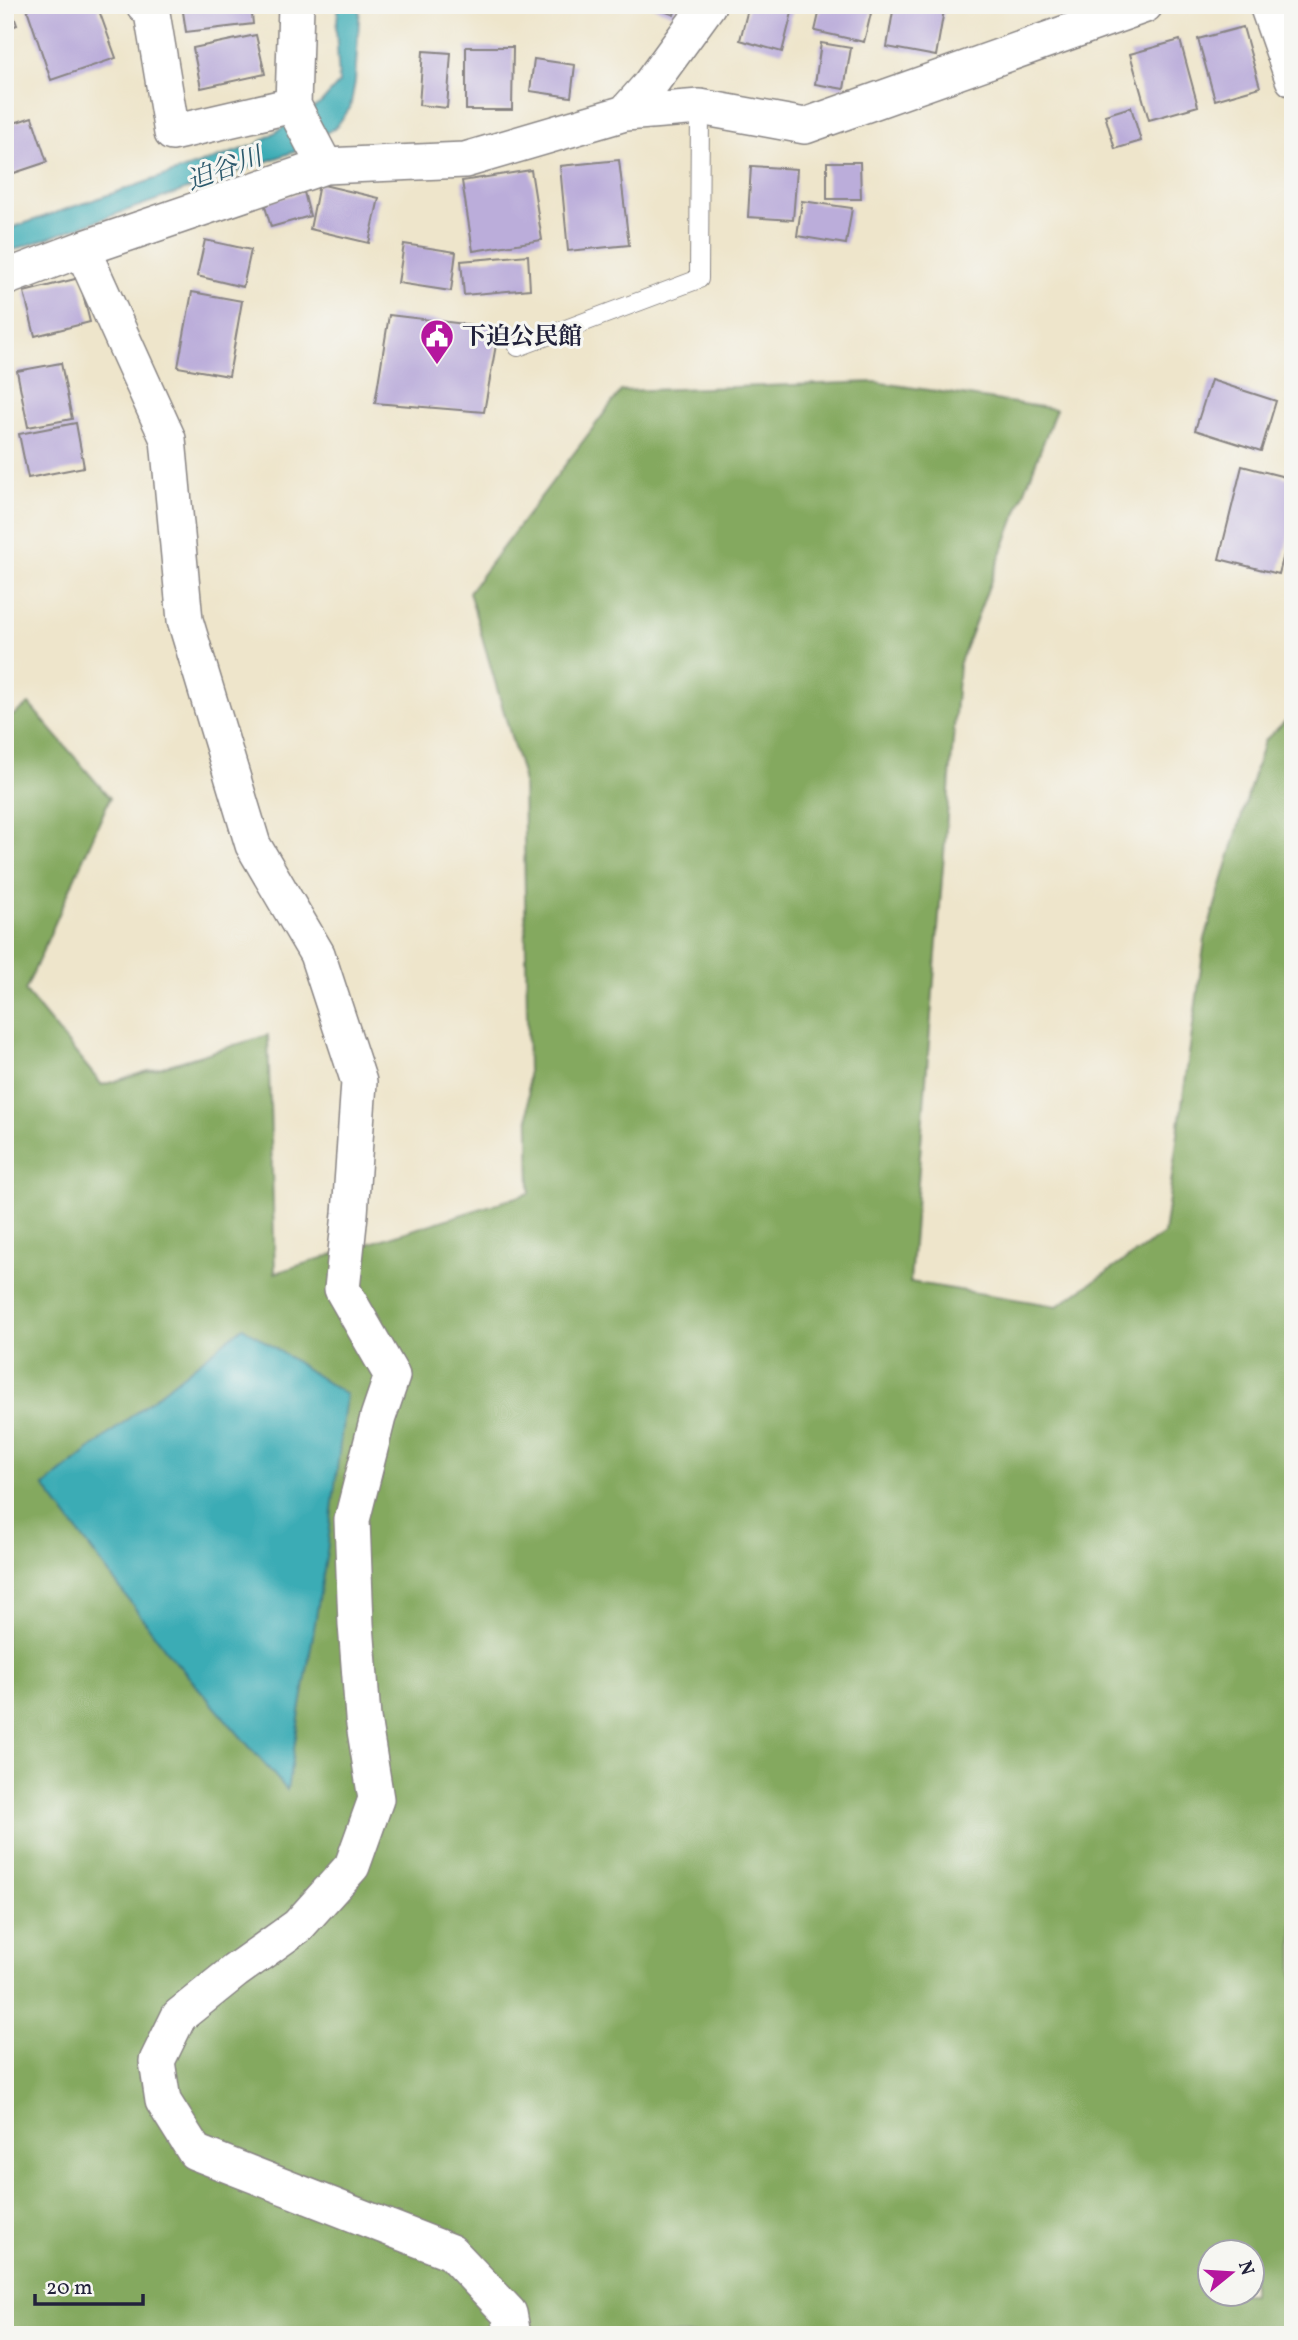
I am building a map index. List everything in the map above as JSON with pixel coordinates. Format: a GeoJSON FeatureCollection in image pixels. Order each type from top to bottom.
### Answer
{"type":"FeatureCollection","features":[{"type":"Feature","properties":{"kind":"street"},"geometry":{"type":"LineString","coordinates":[[144,5],[152,13],[172,133],[293,105]]}},
{"type":"Feature","properties":{"kind":"street"},"geometry":{"type":"LineString","coordinates":[[296,5],[293,105],[321,158]]}},
{"type":"Feature","properties":{"kind":"street"},"geometry":{"type":"LineString","coordinates":[[625,113],[649,86],[708,5]]}},
{"type":"Feature","properties":{"kind":"street"},"geometry":{"type":"LineString","coordinates":[[5,278],[321,158],[465,160],[625,113],[700,107],[805,126],[1145,5]]}},
{"type":"Feature","properties":{"kind":"street"},"geometry":{"type":"LineString","coordinates":[[1267,5],[1293,79]]}},
{"type":"Feature","properties":{"kind":"street"},"geometry":{"type":"LineString","coordinates":[[82,249],[168,439],[185,620],[253,845],[317,954],[359,1082],[342,1289],[392,1376],[378,1417],[352,1520],[363,1718],[376,1799],[352,1866],[298,1926],[235,1971],[179,2016],[158,2061],[163,2101],[195,2152],[451,2252],[509,2313],[513,2335]]}},
{"type":"Feature","properties":{"kind":"lane"},"geometry":{"type":"LineString","coordinates":[[518,347],[699,279],[700,107]]}},
{"type":"Feature","properties":{"kind":"green space"},"geometry":{"type":"Polygon","coordinates":[[[875,382],[1056,409],[959,665],[910,1282],[1057,1306],[1164,1234],[1205,939],[1264,741],[1293,714],[1293,2335],[5,2335],[5,721],[29,704],[110,798],[25,991],[102,1085],[268,1035],[275,1273],[530,1193],[523,778],[469,592],[621,391],[875,382]]]}},
{"type":"Feature","properties":{"kind":"water","name":"迫谷川"},"geometry":{"type":"Polygon","coordinates":[[[339,5],[360,5],[355,82],[350,108],[336,127],[296,151],[5,253],[5,230],[255,145],[321,103],[339,83],[336,28],[339,5]]]}},
{"type":"Feature","properties":{"kind":"water"},"geometry":{"type":"Polygon","coordinates":[[[243,1327],[346,1395],[327,1552],[287,1790],[169,1654],[44,1486],[243,1327]]]}},
{"type":"Feature","properties":{"kind":"building"},"geometry":{"type":"Polygon","coordinates":[[[5,5],[10,5],[17,25],[5,29],[5,5]]]}},
{"type":"Feature","properties":{"kind":"building"},"geometry":{"type":"Polygon","coordinates":[[[97,5],[116,58],[51,80],[26,6],[97,5]]]}},
{"type":"Feature","properties":{"kind":"building"},"geometry":{"type":"Polygon","coordinates":[[[182,5],[251,5],[253,24],[186,32],[182,5]]]}},
{"type":"Feature","properties":{"kind":"building"},"geometry":{"type":"Polygon","coordinates":[[[648,5],[677,5],[674,15],[648,5]]]}},
{"type":"Feature","properties":{"kind":"building"},"geometry":{"type":"Polygon","coordinates":[[[749,5],[794,5],[782,52],[740,40],[749,5]]]}},
{"type":"Feature","properties":{"kind":"building"},"geometry":{"type":"Polygon","coordinates":[[[821,5],[873,5],[864,42],[815,31],[821,5]]]}},
{"type":"Feature","properties":{"kind":"building"},"geometry":{"type":"Polygon","coordinates":[[[894,5],[917,5],[944,10],[936,56],[887,47],[894,5]]]}},
{"type":"Feature","properties":{"kind":"building"},"geometry":{"type":"Polygon","coordinates":[[[1243,27],[1260,87],[1215,100],[1198,39],[1243,27]]]}},
{"type":"Feature","properties":{"kind":"building"},"geometry":{"type":"Polygon","coordinates":[[[256,35],[265,74],[201,88],[193,48],[256,35]]]}},
{"type":"Feature","properties":{"kind":"building"},"geometry":{"type":"Polygon","coordinates":[[[1180,40],[1198,106],[1149,120],[1130,54],[1180,40]]]}},
{"type":"Feature","properties":{"kind":"building"},"geometry":{"type":"Polygon","coordinates":[[[821,43],[851,48],[844,89],[815,84],[821,43]]]}},
{"type":"Feature","properties":{"kind":"building"},"geometry":{"type":"Polygon","coordinates":[[[466,47],[513,47],[512,110],[466,110],[466,47]]]}},
{"type":"Feature","properties":{"kind":"building"},"geometry":{"type":"Polygon","coordinates":[[[423,51],[451,53],[447,108],[419,105],[423,51]]]}},
{"type":"Feature","properties":{"kind":"building"},"geometry":{"type":"Polygon","coordinates":[[[534,59],[575,65],[571,97],[530,91],[534,59]]]}},
{"type":"Feature","properties":{"kind":"building"},"geometry":{"type":"Polygon","coordinates":[[[1131,107],[1141,141],[1115,149],[1105,115],[1131,107]]]}},
{"type":"Feature","properties":{"kind":"building"},"geometry":{"type":"Polygon","coordinates":[[[32,117],[47,162],[5,176],[5,126],[32,117]]]}},
{"type":"Feature","properties":{"kind":"building"},"geometry":{"type":"Polygon","coordinates":[[[619,160],[629,245],[568,251],[560,166],[619,160]]]}},
{"type":"Feature","properties":{"kind":"building"},"geometry":{"type":"Polygon","coordinates":[[[827,162],[860,162],[861,199],[827,199],[827,162]]]}},
{"type":"Feature","properties":{"kind":"building"},"geometry":{"type":"Polygon","coordinates":[[[751,166],[797,169],[793,220],[748,217],[751,166]]]}},
{"type":"Feature","properties":{"kind":"building"},"geometry":{"type":"Polygon","coordinates":[[[531,170],[542,240],[473,251],[462,181],[531,170]]]}},
{"type":"Feature","properties":{"kind":"building"},"geometry":{"type":"Polygon","coordinates":[[[319,184],[379,198],[369,243],[310,229],[319,184]]]}},
{"type":"Feature","properties":{"kind":"building"},"geometry":{"type":"Polygon","coordinates":[[[304,192],[310,216],[271,227],[264,203],[304,192]]]}},
{"type":"Feature","properties":{"kind":"building"},"geometry":{"type":"Polygon","coordinates":[[[802,201],[852,208],[846,244],[797,236],[802,201]]]}},
{"type":"Feature","properties":{"kind":"building"},"geometry":{"type":"Polygon","coordinates":[[[205,240],[251,250],[243,287],[197,276],[205,240]]]}},
{"type":"Feature","properties":{"kind":"building"},"geometry":{"type":"Polygon","coordinates":[[[404,244],[456,252],[451,291],[398,283],[404,244]]]}},
{"type":"Feature","properties":{"kind":"building"},"geometry":{"type":"Polygon","coordinates":[[[528,255],[530,289],[464,295],[461,261],[528,255]]]}},
{"type":"Feature","properties":{"kind":"building"},"geometry":{"type":"Polygon","coordinates":[[[79,278],[90,322],[35,336],[24,292],[79,278]]]}},
{"type":"Feature","properties":{"kind":"building"},"geometry":{"type":"Polygon","coordinates":[[[192,292],[242,301],[229,376],[178,367],[192,292]]]}},
{"type":"Feature","properties":{"kind":"building","name":"下迫公民館"},"geometry":{"type":"Polygon","coordinates":[[[389,315],[499,328],[484,412],[375,403],[389,315]]]}},
{"type":"Feature","properties":{"kind":"building"},"geometry":{"type":"Polygon","coordinates":[[[61,363],[72,419],[28,427],[17,371],[61,363]]]}},
{"type":"Feature","properties":{"kind":"building"},"geometry":{"type":"Polygon","coordinates":[[[1211,380],[1276,401],[1261,451],[1195,430],[1211,380]]]}},
{"type":"Feature","properties":{"kind":"building"},"geometry":{"type":"Polygon","coordinates":[[[76,423],[84,467],[28,478],[19,434],[76,423]]]}},
{"type":"Feature","properties":{"kind":"building"},"geometry":{"type":"Polygon","coordinates":[[[1242,466],[1293,479],[1293,519],[1279,574],[1219,559],[1242,466]]]}},
{"type":"Feature","properties":{"kind":"place","name":"下迫公民館"},"geometry":{"type":"Point","coordinates":[437,366]}}]}
